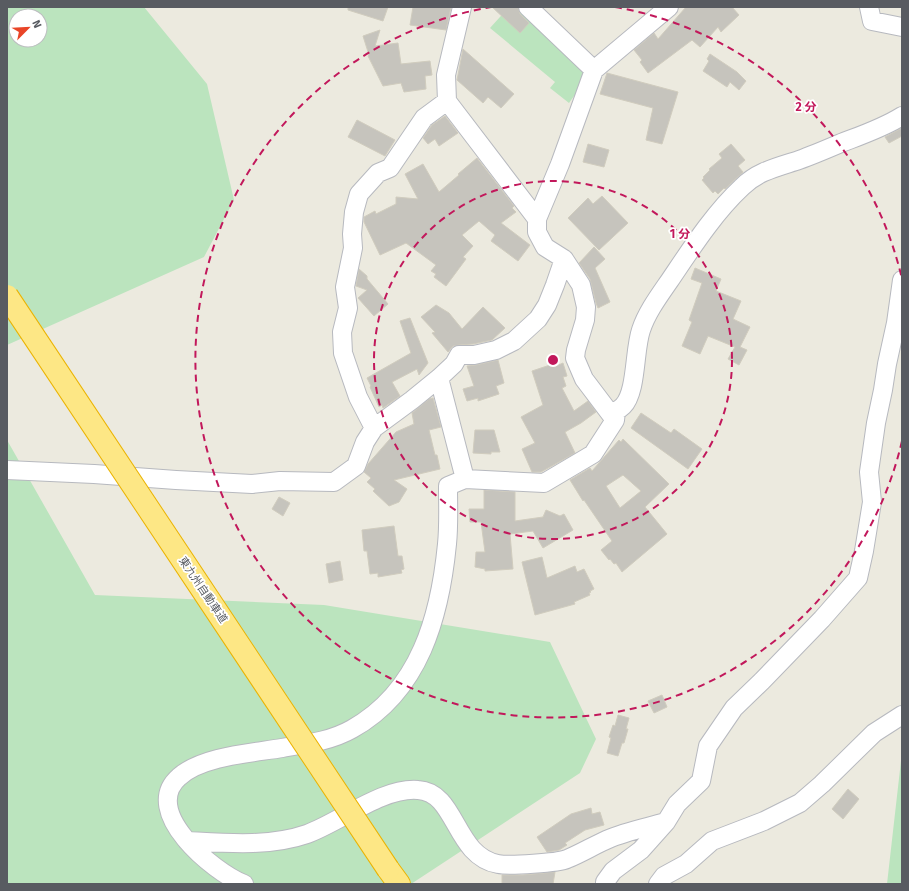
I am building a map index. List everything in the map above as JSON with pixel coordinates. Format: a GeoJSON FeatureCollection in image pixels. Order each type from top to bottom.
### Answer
{"type":"FeatureCollection","features":[{"type":"Feature","properties":{"kind":"highway","name":"東九州自動車道"},"geometry":{"type":"LineString","coordinates":[[7,296],[393,877]]}},
{"type":"Feature","properties":{"kind":"street"},"geometry":{"type":"LineString","coordinates":[[462,7],[446,74],[447,101],[537,219]]}},
{"type":"Feature","properties":{"kind":"street"},"geometry":{"type":"LineString","coordinates":[[528,7],[594,70]]}},
{"type":"Feature","properties":{"kind":"street"},"geometry":{"type":"LineString","coordinates":[[615,420],[584,379],[575,358],[585,320],[586,307],[581,285],[564,259],[545,247],[537,232],[537,219],[560,164],[594,70],[669,7]]}},
{"type":"Feature","properties":{"kind":"street"},"geometry":{"type":"LineString","coordinates":[[869,7],[872,21],[902,27]]}},
{"type":"Feature","properties":{"kind":"street"},"geometry":{"type":"LineString","coordinates":[[374,428],[358,397],[342,353],[342,332],[348,308],[345,288],[353,248],[352,234],[354,212],[359,194],[378,173],[390,168],[424,118],[447,101]]}},
{"type":"Feature","properties":{"kind":"street"},"geometry":{"type":"LineString","coordinates":[[244,884],[233,880],[209,862],[187,841],[173,821],[168,810],[167,798],[170,787],[179,777],[193,767],[214,760],[319,742],[351,729],[378,711],[400,689],[416,663],[429,634],[438,604],[447,543],[448,486],[465,479],[544,483],[593,454],[615,420],[616,411],[624,406],[629,397],[633,383],[634,366],[641,330],[652,306],[689,252],[721,210],[742,187],[752,178],[771,168],[800,160],[883,127],[902,116]]}},
{"type":"Feature","properties":{"kind":"street"},"geometry":{"type":"LineString","coordinates":[[7,470],[252,484],[280,481],[334,482],[356,466],[365,442],[374,428],[439,378],[454,364],[459,355],[474,355],[496,350],[514,341],[538,318],[547,305],[564,259]]}},
{"type":"Feature","properties":{"kind":"street"},"geometry":{"type":"LineString","coordinates":[[605,884],[604,882],[613,871],[641,850],[666,822],[677,804],[701,781],[708,746],[734,708],[822,619],[858,578],[872,502],[869,472],[876,423],[883,390],[886,364],[896,323],[902,280]]}},
{"type":"Feature","properties":{"kind":"street"},"geometry":{"type":"LineString","coordinates":[[439,378],[465,479]]}},
{"type":"Feature","properties":{"kind":"street"},"geometry":{"type":"LineString","coordinates":[[658,884],[664,876],[686,864],[712,841],[764,821],[800,803],[822,784],[874,732],[902,715]]}},
{"type":"Feature","properties":{"kind":"street"},"geometry":{"type":"LineString","coordinates":[[187,841],[236,844],[283,840],[307,834],[387,795],[404,790],[419,790],[433,794],[444,804],[463,838],[473,851],[496,864],[508,865],[566,860],[610,839],[631,831],[666,822]]}},
{"type":"Feature","properties":{"kind":"green space"},"geometry":{"type":"Polygon","coordinates":[[[7,7],[144,7],[207,84],[234,200],[204,257],[7,345],[7,7]]]}},
{"type":"Feature","properties":{"kind":"green space"},"geometry":{"type":"Polygon","coordinates":[[[509,7],[522,7],[584,66],[584,82],[569,103],[550,88],[555,82],[490,28],[509,7]]]}},
{"type":"Feature","properties":{"kind":"green space"},"geometry":{"type":"Polygon","coordinates":[[[7,440],[95,595],[324,605],[550,642],[596,739],[580,773],[411,884],[7,884],[7,440]]]}},
{"type":"Feature","properties":{"kind":"green space"},"geometry":{"type":"Polygon","coordinates":[[[902,752],[902,884],[887,884],[902,752]]]}},
{"type":"Feature","properties":{"kind":"building"},"geometry":{"type":"Polygon","coordinates":[[[348,7],[388,7],[383,21],[348,10],[348,7]]]}},
{"type":"Feature","properties":{"kind":"building"},"geometry":{"type":"Polygon","coordinates":[[[413,7],[451,7],[446,30],[410,25],[413,7]]]}},
{"type":"Feature","properties":{"kind":"building"},"geometry":{"type":"Polygon","coordinates":[[[492,7],[518,7],[520,14],[529,23],[520,33],[492,7]]]}},
{"type":"Feature","properties":{"kind":"building"},"geometry":{"type":"Polygon","coordinates":[[[686,7],[732,7],[739,15],[721,32],[718,27],[700,47],[692,40],[648,73],[640,62],[642,60],[634,50],[654,33],[658,39],[686,7]]]}},
{"type":"Feature","properties":{"kind":"building"},"geometry":{"type":"Polygon","coordinates":[[[380,30],[375,46],[398,43],[401,64],[430,61],[432,75],[425,76],[426,89],[404,92],[401,83],[383,86],[368,56],[369,55],[363,36],[380,30]]]}},
{"type":"Feature","properties":{"kind":"building"},"geometry":{"type":"Polygon","coordinates":[[[463,49],[514,94],[501,108],[488,97],[483,103],[457,80],[463,49]]]}},
{"type":"Feature","properties":{"kind":"building"},"geometry":{"type":"Polygon","coordinates":[[[710,54],[737,72],[746,81],[739,90],[730,82],[727,87],[703,71],[709,61],[707,59],[710,54]]]}},
{"type":"Feature","properties":{"kind":"building"},"geometry":{"type":"Polygon","coordinates":[[[607,73],[678,92],[662,144],[646,140],[653,108],[600,94],[607,73]]]}},
{"type":"Feature","properties":{"kind":"building"},"geometry":{"type":"Polygon","coordinates":[[[445,116],[458,133],[439,146],[435,139],[428,144],[423,138],[432,125],[445,116]]]}},
{"type":"Feature","properties":{"kind":"building"},"geometry":{"type":"Polygon","coordinates":[[[357,120],[395,140],[385,156],[348,137],[357,120]]]}},
{"type":"Feature","properties":{"kind":"building"},"geometry":{"type":"Polygon","coordinates":[[[902,128],[902,136],[889,143],[885,137],[902,128]]]}},
{"type":"Feature","properties":{"kind":"building"},"geometry":{"type":"Polygon","coordinates":[[[588,144],[609,150],[604,167],[583,162],[588,144]]]}},
{"type":"Feature","properties":{"kind":"building"},"geometry":{"type":"Polygon","coordinates":[[[731,144],[745,160],[738,166],[743,172],[718,194],[715,191],[713,193],[702,180],[704,178],[703,177],[710,170],[709,169],[722,158],[719,154],[731,144]]]}},
{"type":"Feature","properties":{"kind":"building"},"geometry":{"type":"Polygon","coordinates":[[[477,158],[514,206],[512,208],[516,212],[501,223],[530,245],[518,261],[491,241],[495,235],[479,221],[462,235],[473,246],[463,257],[466,259],[446,286],[434,277],[436,274],[431,271],[436,265],[406,243],[380,255],[364,222],[364,217],[375,211],[376,214],[396,204],[396,197],[418,199],[405,174],[423,164],[439,192],[477,158]]]}},
{"type":"Feature","properties":{"kind":"building"},"geometry":{"type":"Polygon","coordinates":[[[602,196],[628,223],[599,250],[568,218],[588,198],[593,204],[602,196]]]}},
{"type":"Feature","properties":{"kind":"building"},"geometry":{"type":"Polygon","coordinates":[[[594,247],[605,259],[595,268],[610,302],[598,308],[590,279],[579,263],[594,247]]]}},
{"type":"Feature","properties":{"kind":"building"},"geometry":{"type":"Polygon","coordinates":[[[695,268],[721,279],[716,291],[741,301],[733,319],[750,327],[740,347],[747,350],[739,365],[728,359],[735,347],[708,336],[700,354],[682,346],[692,322],[689,320],[702,283],[691,279],[695,268]]]}},
{"type":"Feature","properties":{"kind":"building"},"geometry":{"type":"Polygon","coordinates":[[[359,269],[367,276],[367,279],[388,304],[374,316],[358,298],[367,290],[356,286],[359,269]]]}},
{"type":"Feature","properties":{"kind":"building"},"geometry":{"type":"Polygon","coordinates":[[[436,305],[449,313],[462,329],[483,307],[505,328],[492,340],[453,346],[448,352],[432,333],[435,332],[421,317],[436,305]]]}},
{"type":"Feature","properties":{"kind":"building"},"geometry":{"type":"Polygon","coordinates":[[[410,318],[428,363],[419,375],[417,369],[392,382],[400,396],[383,408],[382,405],[379,407],[367,378],[411,353],[400,321],[410,318]]]}},
{"type":"Feature","properties":{"kind":"building"},"geometry":{"type":"Polygon","coordinates":[[[498,360],[504,383],[496,386],[499,394],[478,401],[478,398],[467,401],[463,389],[474,386],[467,366],[498,360]]]}},
{"type":"Feature","properties":{"kind":"building"},"geometry":{"type":"Polygon","coordinates":[[[563,363],[567,376],[563,377],[566,386],[562,388],[574,411],[588,401],[596,412],[565,432],[575,453],[541,472],[532,472],[522,449],[535,443],[521,417],[543,405],[532,371],[553,364],[554,367],[563,363]]]}},
{"type":"Feature","properties":{"kind":"building"},"geometry":{"type":"Polygon","coordinates":[[[433,398],[441,427],[429,430],[440,469],[394,480],[407,489],[399,502],[389,506],[373,491],[375,489],[367,482],[371,478],[364,472],[368,464],[396,432],[414,424],[412,413],[429,399],[433,398]]]}},
{"type":"Feature","properties":{"kind":"building"},"geometry":{"type":"Polygon","coordinates":[[[641,413],[671,433],[674,429],[702,449],[688,469],[631,428],[641,413]]]}},
{"type":"Feature","properties":{"kind":"building"},"geometry":{"type":"Polygon","coordinates":[[[475,430],[494,430],[500,452],[491,452],[491,454],[473,453],[475,430]]]}},
{"type":"Feature","properties":{"kind":"building"},"geometry":{"type":"Polygon","coordinates":[[[623,439],[669,484],[645,507],[667,534],[622,572],[616,563],[614,564],[610,559],[609,560],[601,550],[612,541],[584,500],[583,501],[570,480],[590,468],[592,471],[619,440],[621,442],[623,439]],[[623,475],[606,486],[620,508],[641,491],[623,475]]]}},
{"type":"Feature","properties":{"kind":"building"},"geometry":{"type":"Polygon","coordinates":[[[484,490],[515,492],[515,521],[543,517],[546,510],[560,516],[564,514],[573,530],[543,548],[533,531],[510,534],[513,569],[485,571],[485,569],[475,567],[476,552],[485,552],[481,522],[470,522],[469,509],[484,509],[484,490]]]}},
{"type":"Feature","properties":{"kind":"building"},"geometry":{"type":"Polygon","coordinates":[[[279,497],[290,503],[283,516],[272,509],[279,497]]]}},
{"type":"Feature","properties":{"kind":"building"},"geometry":{"type":"Polygon","coordinates":[[[394,526],[398,556],[402,556],[404,569],[401,570],[402,573],[378,577],[378,573],[370,574],[367,551],[364,551],[362,530],[394,526]]]}},
{"type":"Feature","properties":{"kind":"building"},"geometry":{"type":"Polygon","coordinates":[[[542,557],[547,578],[575,566],[577,572],[584,569],[594,589],[590,591],[590,595],[574,602],[575,604],[535,615],[522,562],[542,557]]]}},
{"type":"Feature","properties":{"kind":"building"},"geometry":{"type":"Polygon","coordinates":[[[340,561],[343,580],[329,583],[326,564],[340,561]]]}},
{"type":"Feature","properties":{"kind":"building"},"geometry":{"type":"Polygon","coordinates":[[[662,695],[667,707],[654,713],[648,701],[662,695]]]}},
{"type":"Feature","properties":{"kind":"building"},"geometry":{"type":"Polygon","coordinates":[[[618,715],[629,718],[624,743],[622,743],[618,756],[607,753],[611,738],[609,737],[613,725],[615,726],[618,715]]]}},
{"type":"Feature","properties":{"kind":"building"},"geometry":{"type":"Polygon","coordinates":[[[848,789],[859,799],[843,819],[832,809],[848,789]]]}},
{"type":"Feature","properties":{"kind":"building"},"geometry":{"type":"Polygon","coordinates":[[[591,808],[592,814],[600,812],[604,825],[585,830],[565,843],[567,845],[559,850],[547,852],[537,837],[571,814],[591,808]]]}},
{"type":"Feature","properties":{"kind":"building"},"geometry":{"type":"Polygon","coordinates":[[[555,872],[553,884],[502,884],[502,875],[555,872]]]}}]}
